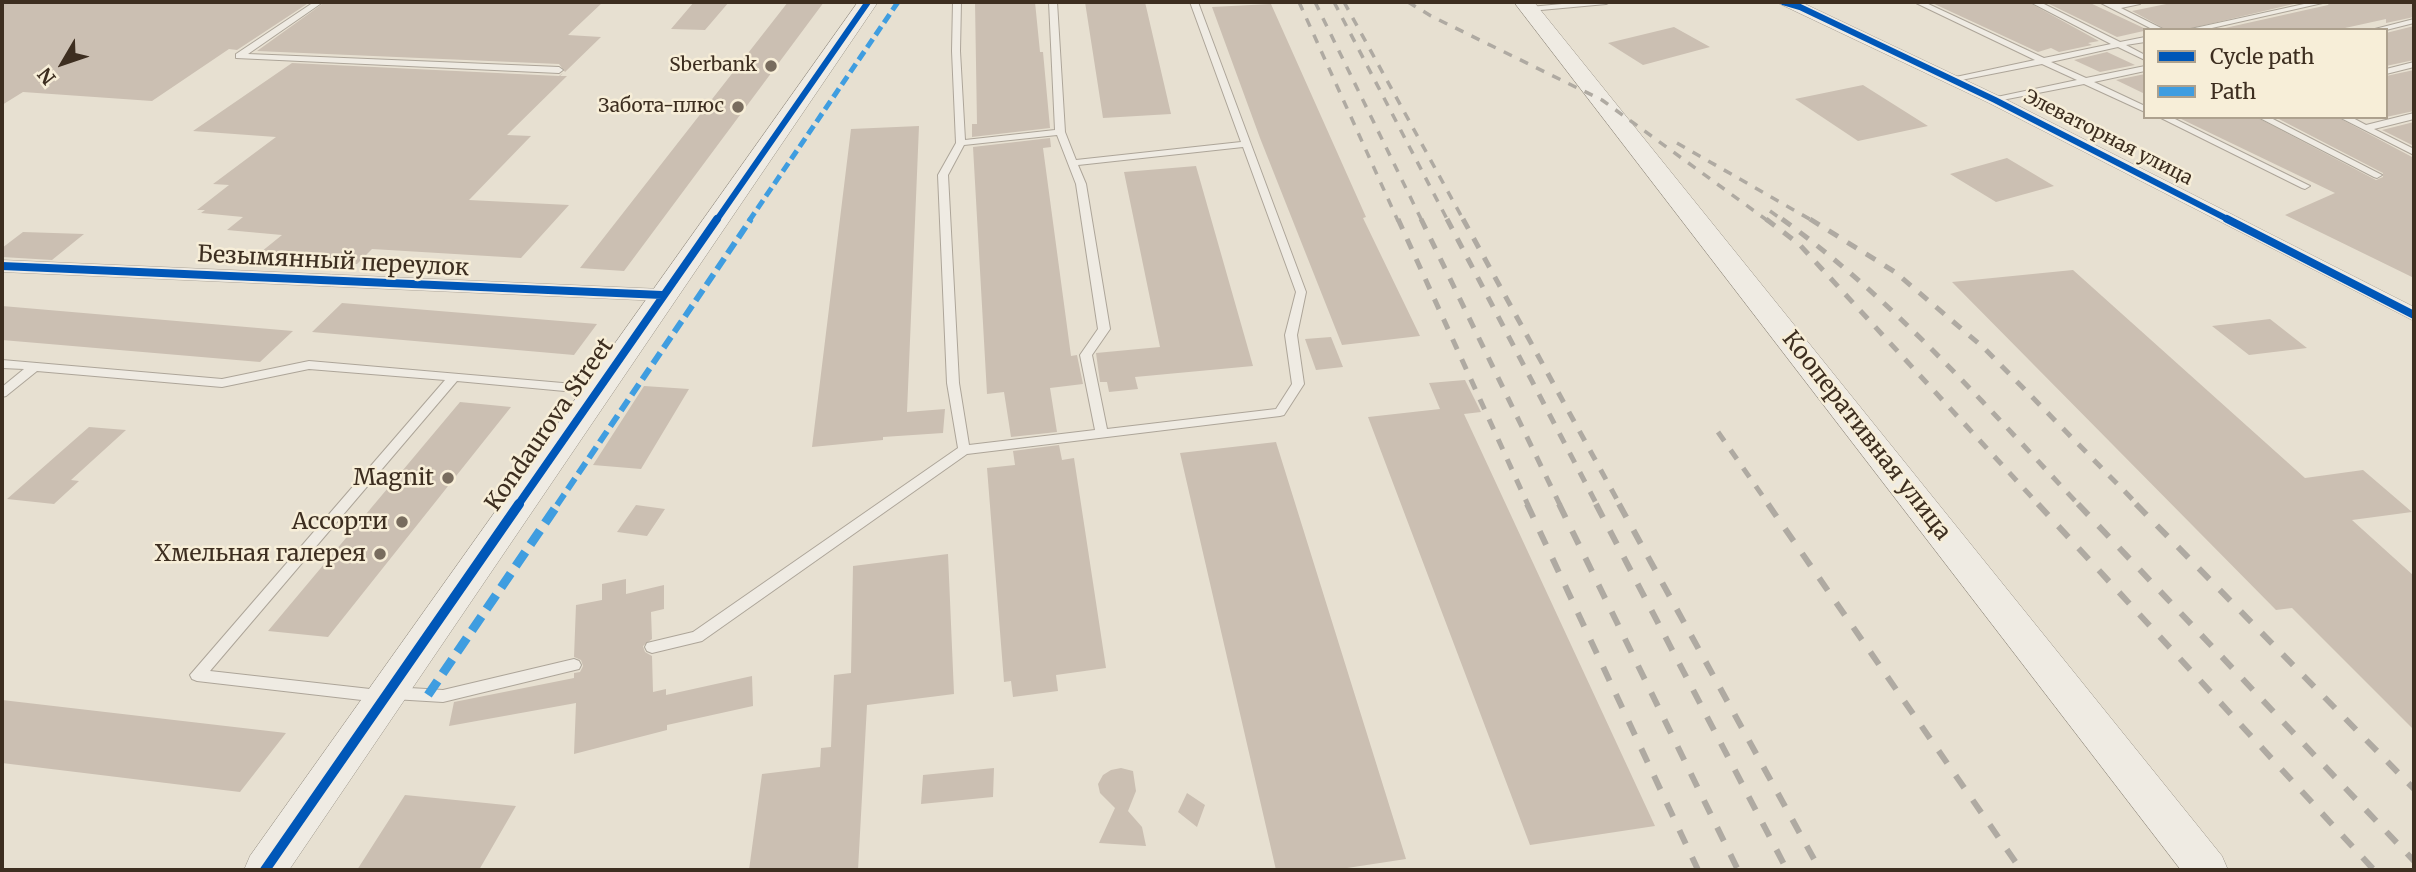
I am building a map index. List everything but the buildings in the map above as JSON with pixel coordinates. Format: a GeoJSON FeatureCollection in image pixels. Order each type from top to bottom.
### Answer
{"type":"FeatureCollection","features":[{"type":"Feature","properties":{"kind":"street","name":"Kondaurova Street"},"geometry":{"type":"LineString","coordinates":[[265,870],[868,2]]}},
{"type":"Feature","properties":{"kind":"street","name":"Элеваторная улица"},"geometry":{"type":"LineString","coordinates":[[1783,2],[1800,7],[1995,100],[2414,314]]}},
{"type":"Feature","properties":{"kind":"street","name":"Кооперативная улица"},"geometry":{"type":"LineString","coordinates":[[1527,6],[2207,870]]}},
{"type":"Feature","properties":{"kind":"street","name":"Безымянный переулок"},"geometry":{"type":"LineString","coordinates":[[2,266],[662,295]]}},
{"type":"Feature","properties":{"kind":"lane"},"geometry":{"type":"LineString","coordinates":[[318,2],[239,56],[559,70]]}},
{"type":"Feature","properties":{"kind":"lane"},"geometry":{"type":"LineString","coordinates":[[957,2],[956,51],[961,143],[943,176],[953,383],[964,450]]}},
{"type":"Feature","properties":{"kind":"lane"},"geometry":{"type":"LineString","coordinates":[[1054,2],[1060,132],[1081,184],[1104,329],[1086,355],[1102,433]]}},
{"type":"Feature","properties":{"kind":"lane"},"geometry":{"type":"LineString","coordinates":[[652,647],[697,637],[964,450],[1280,412],[1298,384],[1291,335],[1301,292],[1194,2]]}},
{"type":"Feature","properties":{"kind":"lane"},"geometry":{"type":"LineString","coordinates":[[1527,6],[1606,2]]}},
{"type":"Feature","properties":{"kind":"lane"},"geometry":{"type":"LineString","coordinates":[[1918,2],[2143,107]]}},
{"type":"Feature","properties":{"kind":"lane"},"geometry":{"type":"LineString","coordinates":[[2034,2],[2143,57]]}},
{"type":"Feature","properties":{"kind":"lane"},"geometry":{"type":"LineString","coordinates":[[2103,2],[2157,28]]}},
{"type":"Feature","properties":{"kind":"lane"},"geometry":{"type":"LineString","coordinates":[[2113,7],[2137,2]]}},
{"type":"Feature","properties":{"kind":"lane"},"geometry":{"type":"LineString","coordinates":[[2200,28],[2323,2]]}},
{"type":"Feature","properties":{"kind":"lane"},"geometry":{"type":"LineString","coordinates":[[2384,28],[2414,21]]}},
{"type":"Feature","properties":{"kind":"lane"},"geometry":{"type":"LineString","coordinates":[[1954,80],[2143,39]]}},
{"type":"Feature","properties":{"kind":"lane"},"geometry":{"type":"LineString","coordinates":[[2388,72],[2414,65]]}},
{"type":"Feature","properties":{"kind":"lane"},"geometry":{"type":"LineString","coordinates":[[1995,100],[2143,68]]}},
{"type":"Feature","properties":{"kind":"lane"},"geometry":{"type":"LineString","coordinates":[[2365,128],[2414,116]]}},
{"type":"Feature","properties":{"kind":"lane"},"geometry":{"type":"LineString","coordinates":[[2167,119],[2305,186]]}},
{"type":"Feature","properties":{"kind":"lane"},"geometry":{"type":"LineString","coordinates":[[2266,119],[2377,175]]}},
{"type":"Feature","properties":{"kind":"lane"},"geometry":{"type":"LineString","coordinates":[[2347,119],[2414,152]]}},
{"type":"Feature","properties":{"kind":"lane"},"geometry":{"type":"LineString","coordinates":[[961,143],[1060,132]]}},
{"type":"Feature","properties":{"kind":"lane"},"geometry":{"type":"LineString","coordinates":[[1073,163],[1246,144]]}},
{"type":"Feature","properties":{"kind":"lane"},"geometry":{"type":"LineString","coordinates":[[2,364],[222,383],[309,365],[598,390]]}},
{"type":"Feature","properties":{"kind":"lane"},"geometry":{"type":"LineString","coordinates":[[2,393],[34,366]]}},
{"type":"Feature","properties":{"kind":"lane"},"geometry":{"type":"LineString","coordinates":[[454,377],[197,676],[388,695],[443,696],[574,665]]}},
{"type":"Feature","properties":{"kind":"railway"},"geometry":{"type":"LineString","coordinates":[[1299,2],[1398,221]]}},
{"type":"Feature","properties":{"kind":"railway"},"geometry":{"type":"LineString","coordinates":[[1315,2],[1422,221]]}},
{"type":"Feature","properties":{"kind":"railway"},"geometry":{"type":"LineString","coordinates":[[1334,2],[1448,221]]}},
{"type":"Feature","properties":{"kind":"railway"},"geometry":{"type":"LineString","coordinates":[[1344,2],[1464,221]]}},
{"type":"Feature","properties":{"kind":"railway"},"geometry":{"type":"LineString","coordinates":[[1408,2],[1431,16],[1602,100],[1768,221]]}},
{"type":"Feature","properties":{"kind":"railway"},"geometry":{"type":"LineString","coordinates":[[1677,143],[1813,221]]}},
{"type":"Feature","properties":{"kind":"railway"},"geometry":{"type":"LineString","coordinates":[[1770,211],[1784,221]]}},
{"type":"Feature","properties":{"kind":"railway"},"geometry":{"type":"LineString","coordinates":[[1398,219],[1528,505]]}},
{"type":"Feature","properties":{"kind":"railway"},"geometry":{"type":"LineString","coordinates":[[1421,219],[1560,505]]}},
{"type":"Feature","properties":{"kind":"railway"},"geometry":{"type":"LineString","coordinates":[[1447,219],[1597,505]]}},
{"type":"Feature","properties":{"kind":"railway"},"geometry":{"type":"LineString","coordinates":[[1463,219],[1620,505]]}},
{"type":"Feature","properties":{"kind":"railway"},"geometry":{"type":"LineString","coordinates":[[1766,219],[1799,244],[2039,505]]}},
{"type":"Feature","properties":{"kind":"railway"},"geometry":{"type":"LineString","coordinates":[[1782,219],[1823,250],[1900,319],[2079,505]]}},
{"type":"Feature","properties":{"kind":"railway"},"geometry":{"type":"LineString","coordinates":[[1810,219],[1895,272],[1984,348],[2138,505]]}},
{"type":"Feature","properties":{"kind":"railway"},"geometry":{"type":"LineString","coordinates":[[1718,432],[1769,505]]}},
{"type":"Feature","properties":{"kind":"railway"},"geometry":{"type":"LineString","coordinates":[[1527,504],[1698,870]]}},
{"type":"Feature","properties":{"kind":"railway"},"geometry":{"type":"LineString","coordinates":[[1559,504],[1738,870]]}},
{"type":"Feature","properties":{"kind":"railway"},"geometry":{"type":"LineString","coordinates":[[1596,504],[1787,870]]}},
{"type":"Feature","properties":{"kind":"railway"},"geometry":{"type":"LineString","coordinates":[[1619,504],[1820,870]]}},
{"type":"Feature","properties":{"kind":"railway"},"geometry":{"type":"LineString","coordinates":[[1768,504],[2021,870]]}},
{"type":"Feature","properties":{"kind":"railway"},"geometry":{"type":"LineString","coordinates":[[2038,504],[2374,870]]}},
{"type":"Feature","properties":{"kind":"railway"},"geometry":{"type":"LineString","coordinates":[[2078,504],[2414,861]]}},
{"type":"Feature","properties":{"kind":"railway"},"geometry":{"type":"LineString","coordinates":[[2136,504],[2414,789]]}},
{"type":"Feature","properties":{"kind":"marked path"},"geometry":{"type":"LineString","coordinates":[[428,695],[898,2]]}},
{"type":"Feature","properties":{"kind":"cycle path"},"geometry":{"type":"LineString","coordinates":[[265,870],[868,2]]}},
{"type":"Feature","properties":{"kind":"cycle path"},"geometry":{"type":"LineString","coordinates":[[1783,2],[1800,7],[1995,100],[2414,315]]}},
{"type":"Feature","properties":{"kind":"cycle path"},"geometry":{"type":"LineString","coordinates":[[2,266],[662,295]]}},
{"type":"Feature","properties":{"kind":"place","name":"Sberbank"},"geometry":{"type":"Point","coordinates":[771,66]}},
{"type":"Feature","properties":{"kind":"place","name":"Забота-плюс"},"geometry":{"type":"Point","coordinates":[738,107]}},
{"type":"Feature","properties":{"kind":"place","name":"Magnit"},"geometry":{"type":"Point","coordinates":[448,478]}},
{"type":"Feature","properties":{"kind":"place","name":"Ассорти"},"geometry":{"type":"Point","coordinates":[402,522]}},
{"type":"Feature","properties":{"kind":"place","name":"Хмельная галерея"},"geometry":{"type":"Point","coordinates":[380,554]}}]}
